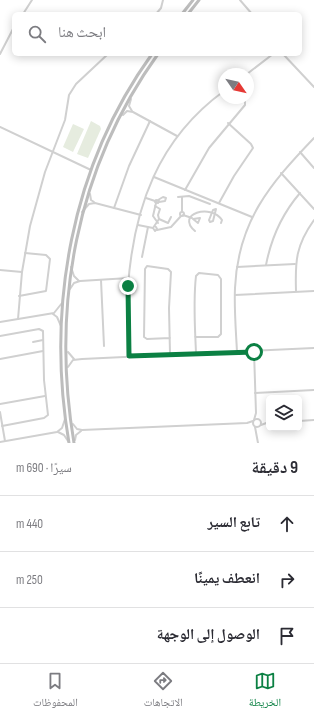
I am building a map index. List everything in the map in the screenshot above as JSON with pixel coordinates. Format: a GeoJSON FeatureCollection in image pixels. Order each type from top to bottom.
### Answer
{"type":"FeatureCollection","features":[{"type":"Feature","properties":{"kind":"street"},"geometry":{"type":"LineString","coordinates":[[23,12],[32,0]]}},
{"type":"Feature","properties":{"kind":"street"},"geometry":{"type":"LineString","coordinates":[[157,12],[163,0]]}},
{"type":"Feature","properties":{"kind":"street"},"geometry":{"type":"LineString","coordinates":[[184,12],[193,0]]}},
{"type":"Feature","properties":{"kind":"street"},"geometry":{"type":"LineString","coordinates":[[190,12],[199,0]]}},
{"type":"Feature","properties":{"kind":"street"},"geometry":{"type":"LineString","coordinates":[[240,0],[250,12]]}},
{"type":"Feature","properties":{"kind":"street"},"geometry":{"type":"LineString","coordinates":[[0,54],[12,31]]}},
{"type":"Feature","properties":{"kind":"street"},"geometry":{"type":"LineString","coordinates":[[18,320],[19,296],[25,253],[39,192],[52,152],[64,122],[68,98],[72,89],[106,56]]}},
{"type":"Feature","properties":{"kind":"street"},"geometry":{"type":"LineString","coordinates":[[69,443],[61,378],[61,326],[62,303],[73,229],[91,170],[118,109],[151,56]]}},
{"type":"Feature","properties":{"kind":"street"},"geometry":{"type":"LineString","coordinates":[[74,443],[70,420],[66,371],[66,348],[68,292],[79,223],[102,152],[131,95],[157,56]]}},
{"type":"Feature","properties":{"kind":"street"},"geometry":{"type":"LineString","coordinates":[[254,69],[270,56]]}},
{"type":"Feature","properties":{"kind":"street"},"geometry":{"type":"LineString","coordinates":[[285,56],[314,87]]}},
{"type":"Feature","properties":{"kind":"street"},"geometry":{"type":"LineString","coordinates":[[131,95],[129,106],[133,112]]}},
{"type":"Feature","properties":{"kind":"street"},"geometry":{"type":"LineString","coordinates":[[129,356],[129,278],[138,225],[146,198],[162,158],[176,136],[200,110],[218,96]]}},
{"type":"Feature","properties":{"kind":"street"},"geometry":{"type":"LineString","coordinates":[[185,190],[204,154],[244,104]]}},
{"type":"Feature","properties":{"kind":"street"},"geometry":{"type":"LineString","coordinates":[[119,118],[126,112],[133,112],[176,136]]}},
{"type":"Feature","properties":{"kind":"street"},"geometry":{"type":"LineString","coordinates":[[114,208],[129,166],[150,121]]}},
{"type":"Feature","properties":{"kind":"street"},"geometry":{"type":"LineString","coordinates":[[216,209],[209,220],[211,222],[215,215],[218,203],[253,148],[252,144],[228,123]]}},
{"type":"Feature","properties":{"kind":"street"},"geometry":{"type":"LineString","coordinates":[[0,127],[91,170]]}},
{"type":"Feature","properties":{"kind":"street"},"geometry":{"type":"LineString","coordinates":[[237,352],[235,295],[237,267],[245,236],[252,217],[268,190],[281,172],[314,138]]}},
{"type":"Feature","properties":{"kind":"street"},"geometry":{"type":"LineString","coordinates":[[300,152],[314,168]]}},
{"type":"Feature","properties":{"kind":"street"},"geometry":{"type":"LineString","coordinates":[[281,172],[314,209]]}},
{"type":"Feature","properties":{"kind":"street"},"geometry":{"type":"LineString","coordinates":[[154,177],[252,217]]}},
{"type":"Feature","properties":{"kind":"street"},"geometry":{"type":"LineString","coordinates":[[89,190],[90,198],[95,203]]}},
{"type":"Feature","properties":{"kind":"street"},"geometry":{"type":"LineString","coordinates":[[266,265],[277,230],[289,208],[300,193]]}},
{"type":"Feature","properties":{"kind":"street"},"geometry":{"type":"LineString","coordinates":[[178,197],[190,196],[210,204]]}},
{"type":"Feature","properties":{"kind":"street"},"geometry":{"type":"LineString","coordinates":[[138,225],[165,230],[171,228],[182,214],[182,197]]}},
{"type":"Feature","properties":{"kind":"street"},"geometry":{"type":"LineString","coordinates":[[146,198],[157,202],[160,209],[158,223],[155,228]]}},
{"type":"Feature","properties":{"kind":"street"},"geometry":{"type":"LineString","coordinates":[[157,202],[152,216],[158,223]]}},
{"type":"Feature","properties":{"kind":"street"},"geometry":{"type":"LineString","coordinates":[[82,212],[89,204],[95,203],[141,215]]}},
{"type":"Feature","properties":{"kind":"street"},"geometry":{"type":"LineString","coordinates":[[195,231],[191,226],[192,218],[194,213],[199,211],[221,218],[222,223]]}},
{"type":"Feature","properties":{"kind":"street"},"geometry":{"type":"LineString","coordinates":[[77,213],[77,223],[79,223]]}},
{"type":"Feature","properties":{"kind":"street"},"geometry":{"type":"LineString","coordinates":[[182,214],[192,218]]}},
{"type":"Feature","properties":{"kind":"street"},"geometry":{"type":"LineString","coordinates":[[159,219],[168,223],[171,217]]}},
{"type":"Feature","properties":{"kind":"street"},"geometry":{"type":"LineString","coordinates":[[296,291],[295,264],[301,242],[314,220]]}},
{"type":"Feature","properties":{"kind":"street"},"geometry":{"type":"LineString","coordinates":[[142,257],[148,227]]}},
{"type":"Feature","properties":{"kind":"street"},"geometry":{"type":"LineString","coordinates":[[73,229],[76,231],[76,240]]}},
{"type":"Feature","properties":{"kind":"street"},"geometry":{"type":"LineString","coordinates":[[19,296],[45,292],[50,261],[49,256],[44,254],[25,253]]}},
{"type":"Feature","properties":{"kind":"street"},"geometry":{"type":"LineString","coordinates":[[237,267],[295,264]]}},
{"type":"Feature","properties":{"kind":"street"},"geometry":{"type":"LineString","coordinates":[[71,267],[74,276],[80,281]]}},
{"type":"Feature","properties":{"kind":"street"},"geometry":{"type":"LineString","coordinates":[[170,338],[149,339],[144,333],[146,267],[165,268],[170,270],[170,275],[170,338],[170,355]]}},
{"type":"Feature","properties":{"kind":"street"},"geometry":{"type":"LineString","coordinates":[[0,270],[22,272]]}},
{"type":"Feature","properties":{"kind":"street"},"geometry":{"type":"LineString","coordinates":[[195,338],[220,335],[220,282],[219,278],[215,275],[202,274],[198,275],[195,279],[195,338],[196,353]]}},
{"type":"Feature","properties":{"kind":"street"},"geometry":{"type":"LineString","coordinates":[[68,292],[74,283],[80,281],[129,278]]}},
{"type":"Feature","properties":{"kind":"street"},"geometry":{"type":"LineString","coordinates":[[101,280],[104,346]]}},
{"type":"Feature","properties":{"kind":"street"},"geometry":{"type":"LineString","coordinates":[[235,295],[314,291]]}},
{"type":"Feature","properties":{"kind":"street"},"geometry":{"type":"LineString","coordinates":[[0,322],[52,314],[57,311],[62,303]]}},
{"type":"Feature","properties":{"kind":"street"},"geometry":{"type":"LineString","coordinates":[[52,314],[57,317],[61,326]]}},
{"type":"Feature","properties":{"kind":"street"},"geometry":{"type":"LineString","coordinates":[[0,336],[36,330],[41,331],[43,335],[45,396],[47,411],[47,417],[42,419],[2,426]]}},
{"type":"Feature","properties":{"kind":"street"},"geometry":{"type":"LineString","coordinates":[[33,342],[43,340]]}},
{"type":"Feature","properties":{"kind":"street"},"geometry":{"type":"LineString","coordinates":[[66,348],[69,356],[75,359],[196,353],[254,352],[314,348]]}},
{"type":"Feature","properties":{"kind":"street"},"geometry":{"type":"LineString","coordinates":[[0,359],[43,351]]}},
{"type":"Feature","properties":{"kind":"street"},"geometry":{"type":"LineString","coordinates":[[254,352],[256,413],[254,426],[257,432],[258,443]]}},
{"type":"Feature","properties":{"kind":"street"},"geometry":{"type":"LineString","coordinates":[[66,371],[69,363],[75,359]]}},
{"type":"Feature","properties":{"kind":"street"},"geometry":{"type":"LineString","coordinates":[[255,393],[314,390]]}},
{"type":"Feature","properties":{"kind":"street"},"geometry":{"type":"LineString","coordinates":[[0,404],[45,396]]}},
{"type":"Feature","properties":{"kind":"street"},"geometry":{"type":"LineString","coordinates":[[0,412],[5,441]]}},
{"type":"Feature","properties":{"kind":"street"},"geometry":{"type":"LineString","coordinates":[[256,413],[260,426],[257,432]]}},
{"type":"Feature","properties":{"kind":"street"},"geometry":{"type":"LineString","coordinates":[[0,442],[57,432],[62,428],[65,419]]}},
{"type":"Feature","properties":{"kind":"street"},"geometry":{"type":"LineString","coordinates":[[70,420],[75,428],[82,430],[247,423],[254,420],[266,422]]}},
{"type":"Feature","properties":{"kind":"street"},"geometry":{"type":"LineString","coordinates":[[302,421],[314,420]]}},
{"type":"Feature","properties":{"kind":"street"},"geometry":{"type":"LineString","coordinates":[[247,423],[254,426],[260,426],[266,423]]}},
{"type":"Feature","properties":{"kind":"street"},"geometry":{"type":"LineString","coordinates":[[74,443],[76,435],[82,430]]}},
{"type":"Feature","properties":{"kind":"street"},"geometry":{"type":"LineString","coordinates":[[57,432],[64,435],[69,443]]}},
{"type":"Feature","properties":{"kind":"shaded area"},"geometry":{"type":"Polygon","coordinates":[[[91,121],[100,126],[101,129],[88,158],[77,154],[91,121]]]}},
{"type":"Feature","properties":{"kind":"shaded area"},"geometry":{"type":"Polygon","coordinates":[[[73,124],[84,129],[73,152],[63,147],[73,124]]]}},
{"type":"Feature","properties":{"kind":"route"},"geometry":{"type":"LineString","coordinates":[[128,286],[129,356],[254,352]]}}]}
